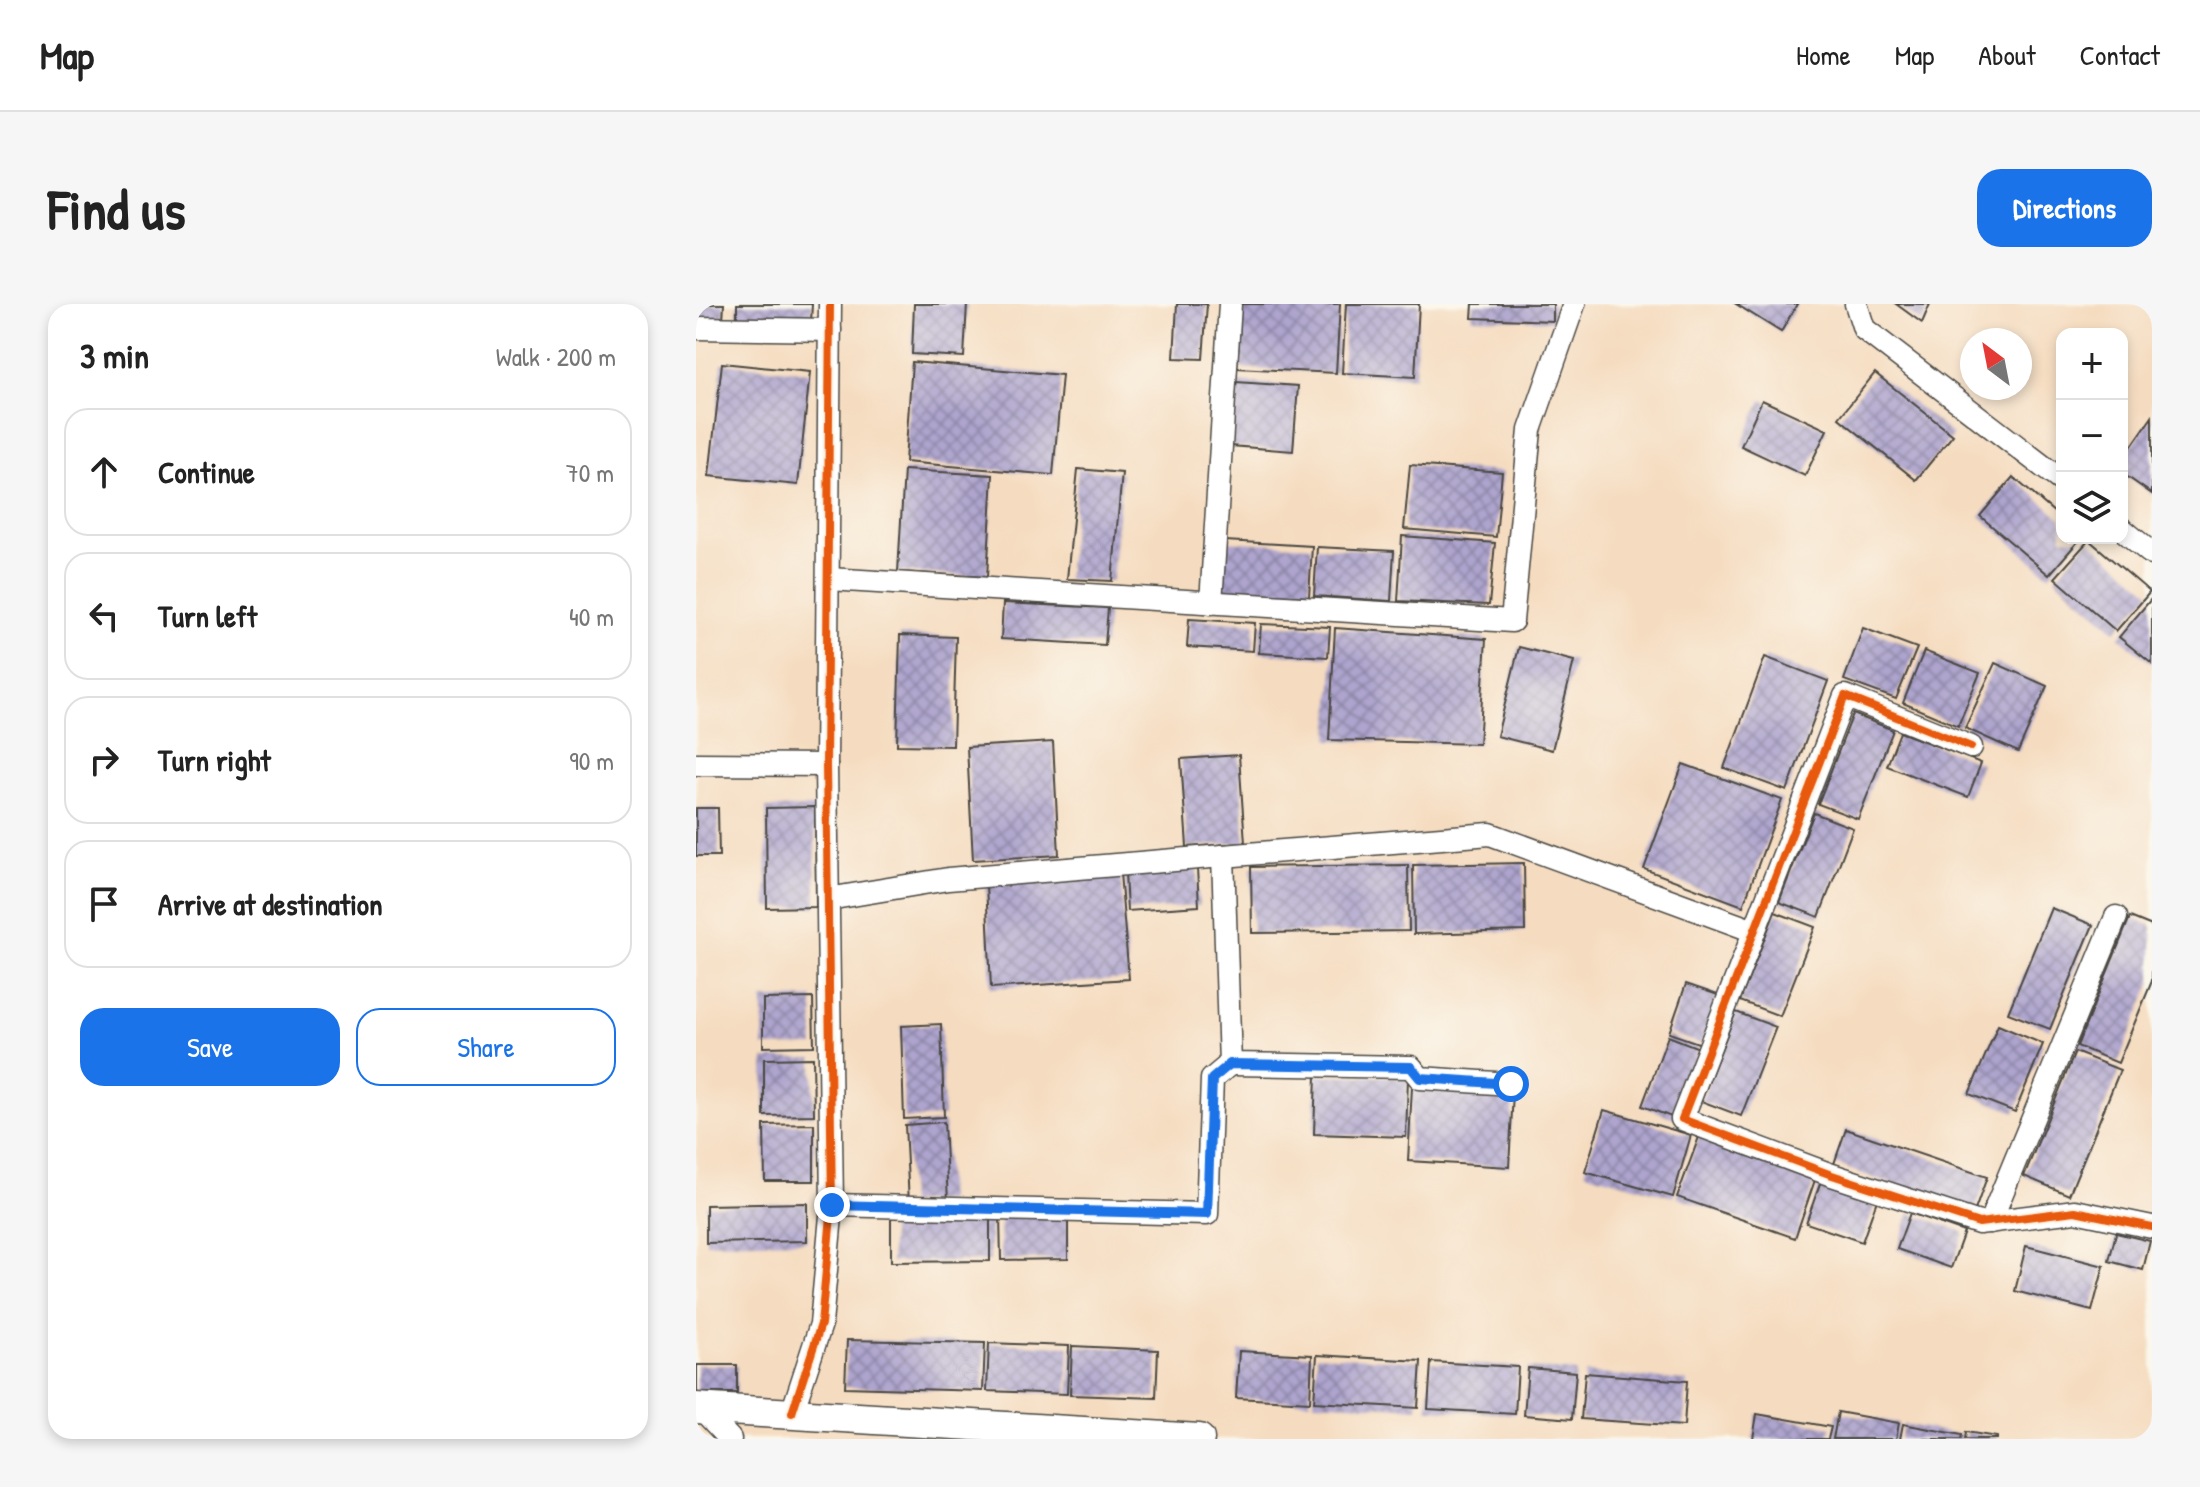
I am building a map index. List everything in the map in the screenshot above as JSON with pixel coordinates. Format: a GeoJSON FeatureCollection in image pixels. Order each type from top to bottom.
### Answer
{"type":"FeatureCollection","features":[{"type":"Feature","properties":{"kind":"main road"},"geometry":{"type":"LineString","coordinates":[[698,1408],[1199,1439]]}},
{"type":"Feature","properties":{"kind":"street"},"geometry":{"type":"LineString","coordinates":[[792,1413],[821,1324],[832,1205],[826,765],[830,304]]}},
{"type":"Feature","properties":{"kind":"street"},"geometry":{"type":"LineString","coordinates":[[1211,603],[1230,304]]}},
{"type":"Feature","properties":{"kind":"street"},"geometry":{"type":"LineString","coordinates":[[829,579],[1512,621],[1530,430],[1574,304]]}},
{"type":"Feature","properties":{"kind":"street"},"geometry":{"type":"LineString","coordinates":[[1856,304],[1864,329],[2056,476]]}},
{"type":"Feature","properties":{"kind":"street"},"geometry":{"type":"LineString","coordinates":[[696,328],[830,330]]}},
{"type":"Feature","properties":{"kind":"street"},"geometry":{"type":"LineString","coordinates":[[2128,534],[2152,554]]}},
{"type":"Feature","properties":{"kind":"street"},"geometry":{"type":"LineString","coordinates":[[1971,747],[1845,696],[1682,1119],[1829,1174],[1979,1223],[2075,1211],[2152,1227]]}},
{"type":"Feature","properties":{"kind":"street"},"geometry":{"type":"LineString","coordinates":[[696,764],[826,765]]}},
{"type":"Feature","properties":{"kind":"street"},"geometry":{"type":"LineString","coordinates":[[828,899],[948,879],[1490,834],[1754,931]]}},
{"type":"Feature","properties":{"kind":"street"},"geometry":{"type":"LineString","coordinates":[[1223,856],[1230,1064]]}},
{"type":"Feature","properties":{"kind":"street"},"geometry":{"type":"LineString","coordinates":[[1990,1222],[2116,917]]}},
{"type":"Feature","properties":{"kind":"street"},"geometry":{"type":"LineString","coordinates":[[832,1205],[1207,1214],[1212,1079],[1230,1064],[1411,1067],[1420,1078],[1511,1084]]}},
{"type":"Feature","properties":{"kind":"street"},"geometry":{"type":"LineString","coordinates":[[698,1408],[730,1439]]}},
{"type":"Feature","properties":{"kind":"building"},"geometry":{"type":"Polygon","coordinates":[[[696,304],[724,304],[723,320],[696,318],[696,304]]]}},
{"type":"Feature","properties":{"kind":"building"},"geometry":{"type":"Polygon","coordinates":[[[737,304],[812,304],[811,322],[737,320],[737,304]]]}},
{"type":"Feature","properties":{"kind":"building"},"geometry":{"type":"Polygon","coordinates":[[[914,304],[967,304],[964,357],[912,354],[914,304]]]}},
{"type":"Feature","properties":{"kind":"building"},"geometry":{"type":"Polygon","coordinates":[[[1177,304],[1207,304],[1203,359],[1174,358],[1177,304]]]}},
{"type":"Feature","properties":{"kind":"building"},"geometry":{"type":"Polygon","coordinates":[[[1241,304],[1340,304],[1336,373],[1237,368],[1241,304]]]}},
{"type":"Feature","properties":{"kind":"building"},"geometry":{"type":"Polygon","coordinates":[[[1346,304],[1419,304],[1415,377],[1342,373],[1346,304]]]}},
{"type":"Feature","properties":{"kind":"building"},"geometry":{"type":"Polygon","coordinates":[[[1473,304],[1553,304],[1553,321],[1472,318],[1473,304]]]}},
{"type":"Feature","properties":{"kind":"building"},"geometry":{"type":"Polygon","coordinates":[[[1736,304],[1797,304],[1781,332],[1736,304]]]}},
{"type":"Feature","properties":{"kind":"building"},"geometry":{"type":"Polygon","coordinates":[[[1896,304],[1930,304],[1922,323],[1896,304]]]}},
{"type":"Feature","properties":{"kind":"building"},"geometry":{"type":"Polygon","coordinates":[[[912,362],[1062,375],[1053,475],[905,462],[912,362]]]}},
{"type":"Feature","properties":{"kind":"building"},"geometry":{"type":"Polygon","coordinates":[[[722,363],[810,372],[798,485],[709,476],[722,363]]]}},
{"type":"Feature","properties":{"kind":"building"},"geometry":{"type":"Polygon","coordinates":[[[1875,373],[1953,435],[1916,480],[1839,418],[1875,373]]]}},
{"type":"Feature","properties":{"kind":"building"},"geometry":{"type":"Polygon","coordinates":[[[1236,382],[1298,386],[1293,451],[1231,446],[1236,382]]]}},
{"type":"Feature","properties":{"kind":"building"},"geometry":{"type":"Polygon","coordinates":[[[1762,400],[1827,430],[1805,476],[1741,446],[1762,400]]]}},
{"type":"Feature","properties":{"kind":"building"},"geometry":{"type":"Polygon","coordinates":[[[2152,417],[2152,494],[2128,477],[2128,451],[2152,417]]]}},
{"type":"Feature","properties":{"kind":"building"},"geometry":{"type":"Polygon","coordinates":[[[1410,465],[1502,472],[1496,537],[1404,529],[1410,465]]]}},
{"type":"Feature","properties":{"kind":"building"},"geometry":{"type":"Polygon","coordinates":[[[1078,469],[1122,473],[1112,581],[1067,579],[1078,469]]]}},
{"type":"Feature","properties":{"kind":"building"},"geometry":{"type":"Polygon","coordinates":[[[904,470],[993,475],[987,577],[898,572],[904,470]]]}},
{"type":"Feature","properties":{"kind":"building"},"geometry":{"type":"Polygon","coordinates":[[[2013,477],[2056,514],[2056,544],[2076,544],[2049,575],[1980,516],[2013,477]]]}},
{"type":"Feature","properties":{"kind":"building"},"geometry":{"type":"Polygon","coordinates":[[[1402,536],[1495,543],[1489,605],[1398,601],[1402,536]]]}},
{"type":"Feature","properties":{"kind":"building"},"geometry":{"type":"Polygon","coordinates":[[[1225,541],[1312,546],[1309,597],[1222,593],[1225,541]]]}},
{"type":"Feature","properties":{"kind":"building"},"geometry":{"type":"Polygon","coordinates":[[[2085,544],[2094,544],[2150,592],[2116,631],[2055,578],[2085,544]]]}},
{"type":"Feature","properties":{"kind":"building"},"geometry":{"type":"Polygon","coordinates":[[[1317,547],[1394,551],[1391,601],[1314,596],[1317,547]]]}},
{"type":"Feature","properties":{"kind":"building"},"geometry":{"type":"Polygon","coordinates":[[[2152,598],[2152,664],[2119,637],[2152,598]]]}},
{"type":"Feature","properties":{"kind":"building"},"geometry":{"type":"Polygon","coordinates":[[[1003,603],[1108,608],[1105,645],[1001,639],[1003,603]]]}},
{"type":"Feature","properties":{"kind":"building"},"geometry":{"type":"Polygon","coordinates":[[[1189,619],[1255,623],[1253,651],[1187,647],[1189,619]]]}},
{"type":"Feature","properties":{"kind":"building"},"geometry":{"type":"Polygon","coordinates":[[[1261,624],[1330,627],[1328,657],[1259,653],[1261,624]]]}},
{"type":"Feature","properties":{"kind":"building"},"geometry":{"type":"Polygon","coordinates":[[[1335,628],[1486,639],[1479,744],[1329,740],[1335,628]]]}},
{"type":"Feature","properties":{"kind":"building"},"geometry":{"type":"Polygon","coordinates":[[[1863,628],[1917,648],[1896,699],[1844,680],[1863,628]]]}},
{"type":"Feature","properties":{"kind":"building"},"geometry":{"type":"Polygon","coordinates":[[[900,635],[956,637],[953,746],[897,745],[900,635]]]}},
{"type":"Feature","properties":{"kind":"building"},"geometry":{"type":"Polygon","coordinates":[[[1519,647],[1574,661],[1552,750],[1497,736],[1519,647]]]}},
{"type":"Feature","properties":{"kind":"building"},"geometry":{"type":"Polygon","coordinates":[[[1924,651],[1980,673],[1958,726],[1903,703],[1924,651]]]}},
{"type":"Feature","properties":{"kind":"building"},"geometry":{"type":"Polygon","coordinates":[[[1765,657],[1828,681],[1787,791],[1724,768],[1765,657]]]}},
{"type":"Feature","properties":{"kind":"building"},"geometry":{"type":"Polygon","coordinates":[[[1995,663],[2047,686],[2018,752],[1965,728],[1995,663]]]}},
{"type":"Feature","properties":{"kind":"building"},"geometry":{"type":"Polygon","coordinates":[[[1853,714],[1893,730],[1858,819],[1818,804],[1853,714]]]}},
{"type":"Feature","properties":{"kind":"building"},"geometry":{"type":"Polygon","coordinates":[[[1900,732],[1981,763],[1968,797],[1887,766],[1900,732]]]}},
{"type":"Feature","properties":{"kind":"building"},"geometry":{"type":"Polygon","coordinates":[[[1053,742],[1059,855],[973,860],[967,747],[1053,742]]]}},
{"type":"Feature","properties":{"kind":"building"},"geometry":{"type":"Polygon","coordinates":[[[1239,755],[1245,843],[1187,847],[1181,759],[1239,755]]]}},
{"type":"Feature","properties":{"kind":"building"},"geometry":{"type":"Polygon","coordinates":[[[1683,764],[1782,800],[1743,906],[1644,869],[1683,764]]]}},
{"type":"Feature","properties":{"kind":"building"},"geometry":{"type":"Polygon","coordinates":[[[815,807],[816,907],[767,908],[766,808],[815,807]]]}},
{"type":"Feature","properties":{"kind":"building"},"geometry":{"type":"Polygon","coordinates":[[[696,808],[718,808],[719,856],[696,856],[696,808]]]}},
{"type":"Feature","properties":{"kind":"building"},"geometry":{"type":"Polygon","coordinates":[[[1814,813],[1853,828],[1819,917],[1779,902],[1814,813]]]}},
{"type":"Feature","properties":{"kind":"building"},"geometry":{"type":"Polygon","coordinates":[[[1524,863],[1525,931],[1414,934],[1413,865],[1524,863]]]}},
{"type":"Feature","properties":{"kind":"building"},"geometry":{"type":"Polygon","coordinates":[[[1408,865],[1409,931],[1252,933],[1251,867],[1408,865]]]}},
{"type":"Feature","properties":{"kind":"building"},"geometry":{"type":"Polygon","coordinates":[[[1197,868],[1199,906],[1127,911],[1125,872],[1197,868]]]}},
{"type":"Feature","properties":{"kind":"building"},"geometry":{"type":"Polygon","coordinates":[[[1120,873],[1129,979],[991,988],[986,884],[1120,873]]]}},
{"type":"Feature","properties":{"kind":"building"},"geometry":{"type":"Polygon","coordinates":[[[2051,908],[2093,925],[2050,1029],[2008,1013],[2051,908]]]}},
{"type":"Feature","properties":{"kind":"building"},"geometry":{"type":"Polygon","coordinates":[[[1775,912],[1815,927],[1780,1016],[1740,1001],[1775,912]]]}},
{"type":"Feature","properties":{"kind":"building"},"geometry":{"type":"Polygon","coordinates":[[[2130,917],[2152,926],[2152,981],[2118,1063],[2077,1046],[2130,917]]]}},
{"type":"Feature","properties":{"kind":"building"},"geometry":{"type":"Polygon","coordinates":[[[1686,984],[1718,995],[1701,1044],[1669,1033],[1686,984]]]}},
{"type":"Feature","properties":{"kind":"building"},"geometry":{"type":"Polygon","coordinates":[[[813,998],[814,1046],[763,1047],[763,999],[813,998]]]}},
{"type":"Feature","properties":{"kind":"building"},"geometry":{"type":"Polygon","coordinates":[[[1736,1012],[1776,1027],[1741,1116],[1701,1101],[1736,1012]]]}},
{"type":"Feature","properties":{"kind":"building"},"geometry":{"type":"Polygon","coordinates":[[[941,1024],[944,1117],[904,1119],[901,1026],[941,1024]]]}},
{"type":"Feature","properties":{"kind":"building"},"geometry":{"type":"Polygon","coordinates":[[[1998,1025],[2043,1044],[2015,1112],[1969,1094],[1998,1025]]]}},
{"type":"Feature","properties":{"kind":"building"},"geometry":{"type":"Polygon","coordinates":[[[1668,1036],[1699,1048],[1674,1118],[1642,1106],[1668,1036]]]}},
{"type":"Feature","properties":{"kind":"building"},"geometry":{"type":"Polygon","coordinates":[[[2075,1052],[2120,1070],[2069,1195],[2024,1176],[2075,1052]]]}},
{"type":"Feature","properties":{"kind":"building"},"geometry":{"type":"Polygon","coordinates":[[[813,1058],[814,1115],[764,1116],[764,1059],[813,1058]]]}},
{"type":"Feature","properties":{"kind":"building"},"geometry":{"type":"Polygon","coordinates":[[[1316,1075],[1408,1077],[1406,1137],[1314,1134],[1316,1075]]]}},
{"type":"Feature","properties":{"kind":"building"},"geometry":{"type":"Polygon","coordinates":[[[1412,1087],[1513,1092],[1509,1167],[1408,1161],[1412,1087]]]}},
{"type":"Feature","properties":{"kind":"building"},"geometry":{"type":"Polygon","coordinates":[[[1604,1110],[1691,1135],[1673,1197],[1585,1172],[1604,1110]]]}},
{"type":"Feature","properties":{"kind":"building"},"geometry":{"type":"Polygon","coordinates":[[[944,1122],[948,1201],[909,1203],[905,1125],[944,1122]]]}},
{"type":"Feature","properties":{"kind":"building"},"geometry":{"type":"Polygon","coordinates":[[[814,1124],[814,1181],[765,1181],[764,1125],[814,1124]]]}},
{"type":"Feature","properties":{"kind":"building"},"geometry":{"type":"Polygon","coordinates":[[[1846,1129],[1987,1177],[1974,1213],[1834,1164],[1846,1129]]]}},
{"type":"Feature","properties":{"kind":"building"},"geometry":{"type":"Polygon","coordinates":[[[1699,1137],[1816,1177],[1795,1238],[1677,1197],[1699,1137]]]}},
{"type":"Feature","properties":{"kind":"building"},"geometry":{"type":"Polygon","coordinates":[[[1821,1181],[1877,1200],[1862,1242],[1806,1223],[1821,1181]]]}},
{"type":"Feature","properties":{"kind":"building"},"geometry":{"type":"Polygon","coordinates":[[[807,1203],[807,1241],[706,1243],[706,1205],[807,1203]]]}},
{"type":"Feature","properties":{"kind":"building"},"geometry":{"type":"Polygon","coordinates":[[[1068,1213],[1068,1259],[1001,1260],[1000,1215],[1068,1213]]]}},
{"type":"Feature","properties":{"kind":"building"},"geometry":{"type":"Polygon","coordinates":[[[1910,1213],[1964,1232],[1951,1268],[1897,1249],[1910,1213]]]}},
{"type":"Feature","properties":{"kind":"building"},"geometry":{"type":"Polygon","coordinates":[[[891,1216],[990,1216],[990,1261],[891,1262],[891,1216]]]}},
{"type":"Feature","properties":{"kind":"building"},"geometry":{"type":"Polygon","coordinates":[[[2116,1233],[2150,1241],[2143,1270],[2109,1261],[2116,1233]]]}},
{"type":"Feature","properties":{"kind":"building"},"geometry":{"type":"Polygon","coordinates":[[[2026,1246],[2104,1266],[2092,1311],[2015,1291],[2026,1246]]]}},
{"type":"Feature","properties":{"kind":"building"},"geometry":{"type":"Polygon","coordinates":[[[847,1340],[985,1343],[983,1391],[845,1387],[847,1340]]]}},
{"type":"Feature","properties":{"kind":"building"},"geometry":{"type":"Polygon","coordinates":[[[989,1343],[1069,1346],[1067,1394],[987,1391],[989,1343]]]}},
{"type":"Feature","properties":{"kind":"building"},"geometry":{"type":"Polygon","coordinates":[[[1072,1346],[1158,1350],[1156,1398],[1070,1395],[1072,1346]]]}},
{"type":"Feature","properties":{"kind":"building"},"geometry":{"type":"Polygon","coordinates":[[[1239,1351],[1312,1355],[1310,1402],[1236,1398],[1239,1351]]]}},
{"type":"Feature","properties":{"kind":"building"},"geometry":{"type":"Polygon","coordinates":[[[1317,1355],[1421,1361],[1418,1408],[1314,1402],[1317,1355]]]}},
{"type":"Feature","properties":{"kind":"building"},"geometry":{"type":"Polygon","coordinates":[[[1431,1362],[1518,1367],[1515,1414],[1428,1409],[1431,1362]]]}},
{"type":"Feature","properties":{"kind":"building"},"geometry":{"type":"Polygon","coordinates":[[[697,1365],[737,1365],[737,1393],[697,1393],[697,1365]]]}},
{"type":"Feature","properties":{"kind":"building"},"geometry":{"type":"Polygon","coordinates":[[[1528,1368],[1576,1372],[1572,1419],[1524,1415],[1528,1368]]]}},
{"type":"Feature","properties":{"kind":"building"},"geometry":{"type":"Polygon","coordinates":[[[1585,1373],[1687,1381],[1684,1426],[1581,1419],[1585,1373]]]}},
{"type":"Feature","properties":{"kind":"building"},"geometry":{"type":"Polygon","coordinates":[[[1838,1412],[1899,1423],[1896,1439],[1833,1439],[1838,1412]]]}},
{"type":"Feature","properties":{"kind":"building"},"geometry":{"type":"Polygon","coordinates":[[[1757,1414],[1831,1427],[1828,1439],[1753,1439],[1757,1414]]]}},
{"type":"Feature","properties":{"kind":"building"},"geometry":{"type":"Polygon","coordinates":[[[1903,1424],[1962,1435],[1961,1439],[1900,1439],[1903,1424]]]}},
{"type":"Feature","properties":{"kind":"building"},"geometry":{"type":"Polygon","coordinates":[[[1966,1432],[1997,1437],[1997,1439],[1965,1439],[1966,1432]]]}},
{"type":"Feature","properties":{"kind":"cycle path"},"geometry":{"type":"LineString","coordinates":[[792,1413],[821,1324],[832,1205],[826,765],[830,304]]}},
{"type":"Feature","properties":{"kind":"cycle path"},"geometry":{"type":"LineString","coordinates":[[1971,747],[1845,696],[1682,1119],[1829,1174],[1979,1223],[2075,1211],[2152,1227]]}},
{"type":"Feature","properties":{"kind":"route"},"geometry":{"type":"LineString","coordinates":[[832,1205],[1207,1214],[1212,1079],[1230,1064],[1411,1067],[1420,1078],[1511,1084]]}}]}
